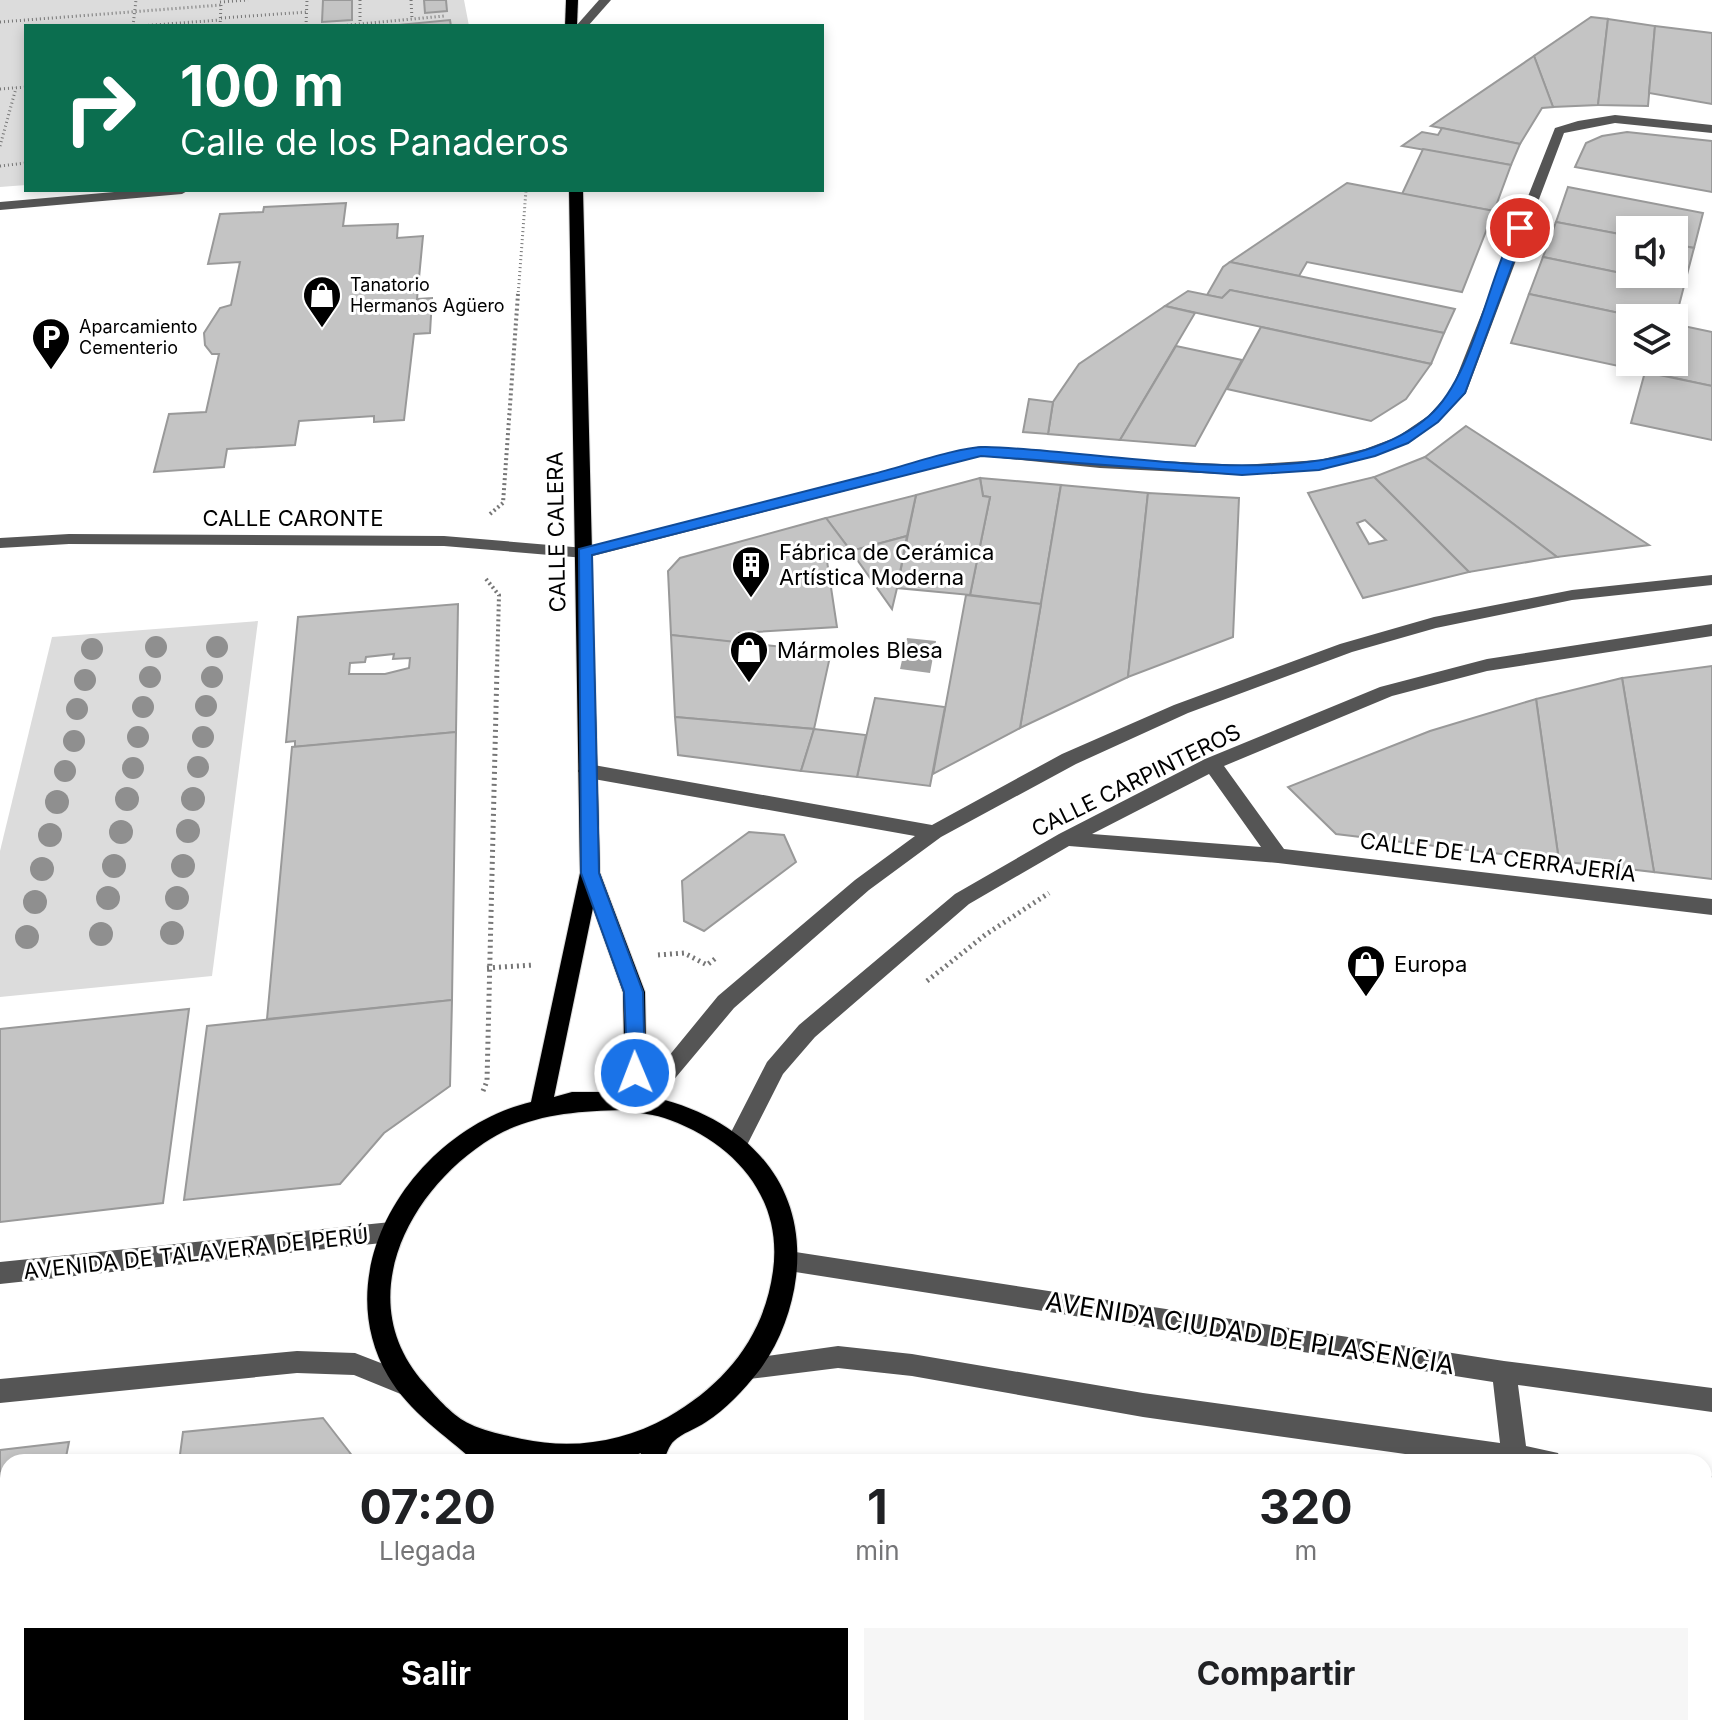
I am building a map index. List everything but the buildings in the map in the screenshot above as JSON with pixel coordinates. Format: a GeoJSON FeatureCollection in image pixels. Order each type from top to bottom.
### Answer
{"type":"FeatureCollection","features":[{"type":"Feature","properties":{"kind":"main road"},"geometry":{"type":"LineString","coordinates":[[571,24],[572,0]]}},
{"type":"Feature","properties":{"kind":"main road","name":"CALLE CALERA"},"geometry":{"type":"LineString","coordinates":[[541,1107],[590,873],[576,192]]}},
{"type":"Feature","properties":{"kind":"main road","name":"CALLE CALERA"},"geometry":{"type":"LineString","coordinates":[[590,873],[634,992],[639,1100]]}},
{"type":"Feature","properties":{"kind":"main road"},"geometry":{"type":"LineString","coordinates":[[486,1454],[466,1435],[433,1413],[408,1385],[388,1350],[379,1311],[380,1271],[391,1232],[410,1198],[447,1158],[502,1120],[541,1107],[589,1099],[639,1100],[693,1116],[736,1144],[764,1177],[783,1217],[789,1261],[779,1316],[749,1368],[711,1407],[662,1436],[602,1454]]}},
{"type":"Feature","properties":{"kind":"main road"},"geometry":{"type":"LineString","coordinates":[[466,1435],[524,1454]]}},
{"type":"Feature","properties":{"kind":"main road"},"geometry":{"type":"LineString","coordinates":[[654,1454],[662,1436]]}},
{"type":"Feature","properties":{"kind":"street"},"geometry":{"type":"LineString","coordinates":[[584,24],[605,0]]}},
{"type":"Feature","properties":{"kind":"street","name":"CALLE CARONTE"},"geometry":{"type":"LineString","coordinates":[[0,543],[69,539],[444,541],[585,553],[981,451],[1242,470],[1319,465],[1370,453],[1403,440],[1433,419],[1458,393],[1559,131],[1583,121],[1612,117],[1712,129]]}},
{"type":"Feature","properties":{"kind":"street"},"geometry":{"type":"LineString","coordinates":[[0,206],[159,192]]}},
{"type":"Feature","properties":{"kind":"street","name":"CALLE CARPINTEROS"},"geometry":{"type":"LineString","coordinates":[[639,1100],[726,1002],[862,885],[934,832],[1083,752],[1181,709],[1346,648],[1434,623],[1572,595],[1712,580]]}},
{"type":"Feature","properties":{"kind":"street","name":"CALLE CARPINTEROS"},"geometry":{"type":"LineString","coordinates":[[736,1144],[775,1068],[807,1031],[962,899],[1066,839],[1212,764],[1386,691],[1487,665],[1712,630]]}},
{"type":"Feature","properties":{"kind":"street"},"geometry":{"type":"LineString","coordinates":[[1212,764],[1278,856]]}},
{"type":"Feature","properties":{"kind":"street"},"geometry":{"type":"LineString","coordinates":[[588,771],[934,832]]}},
{"type":"Feature","properties":{"kind":"street","name":"CALLE DE LA CERRAJERÍA"},"geometry":{"type":"LineString","coordinates":[[1066,839],[1278,856],[1712,907]]}},
{"type":"Feature","properties":{"kind":"street","name":"AVENIDA DE TALAVERA DE PERÚ"},"geometry":{"type":"LineString","coordinates":[[0,1273],[391,1232]]}},
{"type":"Feature","properties":{"kind":"street","name":"AVENIDA CIUDAD DE PLASENCIA"},"geometry":{"type":"LineString","coordinates":[[789,1261],[1504,1372],[1712,1400]]}},
{"type":"Feature","properties":{"kind":"street"},"geometry":{"type":"LineString","coordinates":[[749,1368],[838,1357],[912,1365],[1143,1405],[1481,1454]]}},
{"type":"Feature","properties":{"kind":"street"},"geometry":{"type":"LineString","coordinates":[[0,1391],[297,1362],[355,1364],[408,1385]]}},
{"type":"Feature","properties":{"kind":"street"},"geometry":{"type":"LineString","coordinates":[[1504,1372],[1514,1454]]}},
{"type":"Feature","properties":{"kind":"path"},"geometry":{"type":"LineString","coordinates":[[133,24],[136,0]]}},
{"type":"Feature","properties":{"kind":"path"},"geometry":{"type":"LineString","coordinates":[[0,22],[248,0]]}},
{"type":"Feature","properties":{"kind":"path"},"geometry":{"type":"LineString","coordinates":[[306,24],[307,0]]}},
{"type":"Feature","properties":{"kind":"path"},"geometry":{"type":"LineString","coordinates":[[360,0],[360,24],[444,16]]}},
{"type":"Feature","properties":{"kind":"path"},"geometry":{"type":"LineString","coordinates":[[411,0],[412,19]]}},
{"type":"Feature","properties":{"kind":"path"},"geometry":{"type":"LineString","coordinates":[[220,24],[221,2]]}},
{"type":"Feature","properties":{"kind":"path"},"geometry":{"type":"LineString","coordinates":[[163,24],[307,12]]}},
{"type":"Feature","properties":{"kind":"path"},"geometry":{"type":"LineString","coordinates":[[0,89],[24,87]]}},
{"type":"Feature","properties":{"kind":"path"},"geometry":{"type":"LineString","coordinates":[[0,146],[16,88]]}},
{"type":"Feature","properties":{"kind":"path"},"geometry":{"type":"LineString","coordinates":[[0,166],[24,163]]}},
{"type":"Feature","properties":{"kind":"path"},"geometry":{"type":"LineString","coordinates":[[478,1101],[487,1081],[499,595],[490,581],[441,561],[444,541],[458,528],[488,515],[503,503],[526,192]]}},
{"type":"Feature","properties":{"kind":"shaded area"},"geometry":{"type":"Polygon","coordinates":[[[0,0],[464,0],[469,24],[24,24],[24,185],[0,187],[0,0]]]}},
{"type":"Feature","properties":{"kind":"shaded area"},"geometry":{"type":"Polygon","coordinates":[[[258,621],[212,976],[0,997],[0,851],[52,637],[258,621]]]}},
{"type":"Feature","properties":{"kind":"shaded area"},"geometry":{"type":"Polygon","coordinates":[[[907,638],[936,641],[930,673],[900,669],[907,638]]]}},
{"type":"Feature","properties":{"kind":"place","name":"Tanatorio Hermanos Agüero"},"geometry":{"type":"Point","coordinates":[322,329]}},
{"type":"Feature","properties":{"kind":"place","name":"Aparcamiento Cementerio"},"geometry":{"type":"Point","coordinates":[51,371]}},
{"type":"Feature","properties":{"kind":"place","name":"Fábrica de Cerámica Artística Moderna"},"geometry":{"type":"Point","coordinates":[751,599]}},
{"type":"Feature","properties":{"kind":"place","name":"Mármoles Blesa"},"geometry":{"type":"Point","coordinates":[749,684]}},
{"type":"Feature","properties":{"kind":"place","name":"Europa"},"geometry":{"type":"Point","coordinates":[1366,998]}},
{"type":"Feature","properties":{"kind":"route"},"geometry":{"type":"LineString","coordinates":[[635,1073],[634,992],[590,873],[585,553],[981,451],[1100,463],[1242,470],[1319,465],[1370,453],[1403,440],[1433,419],[1458,393],[1520,228]]}}]}
